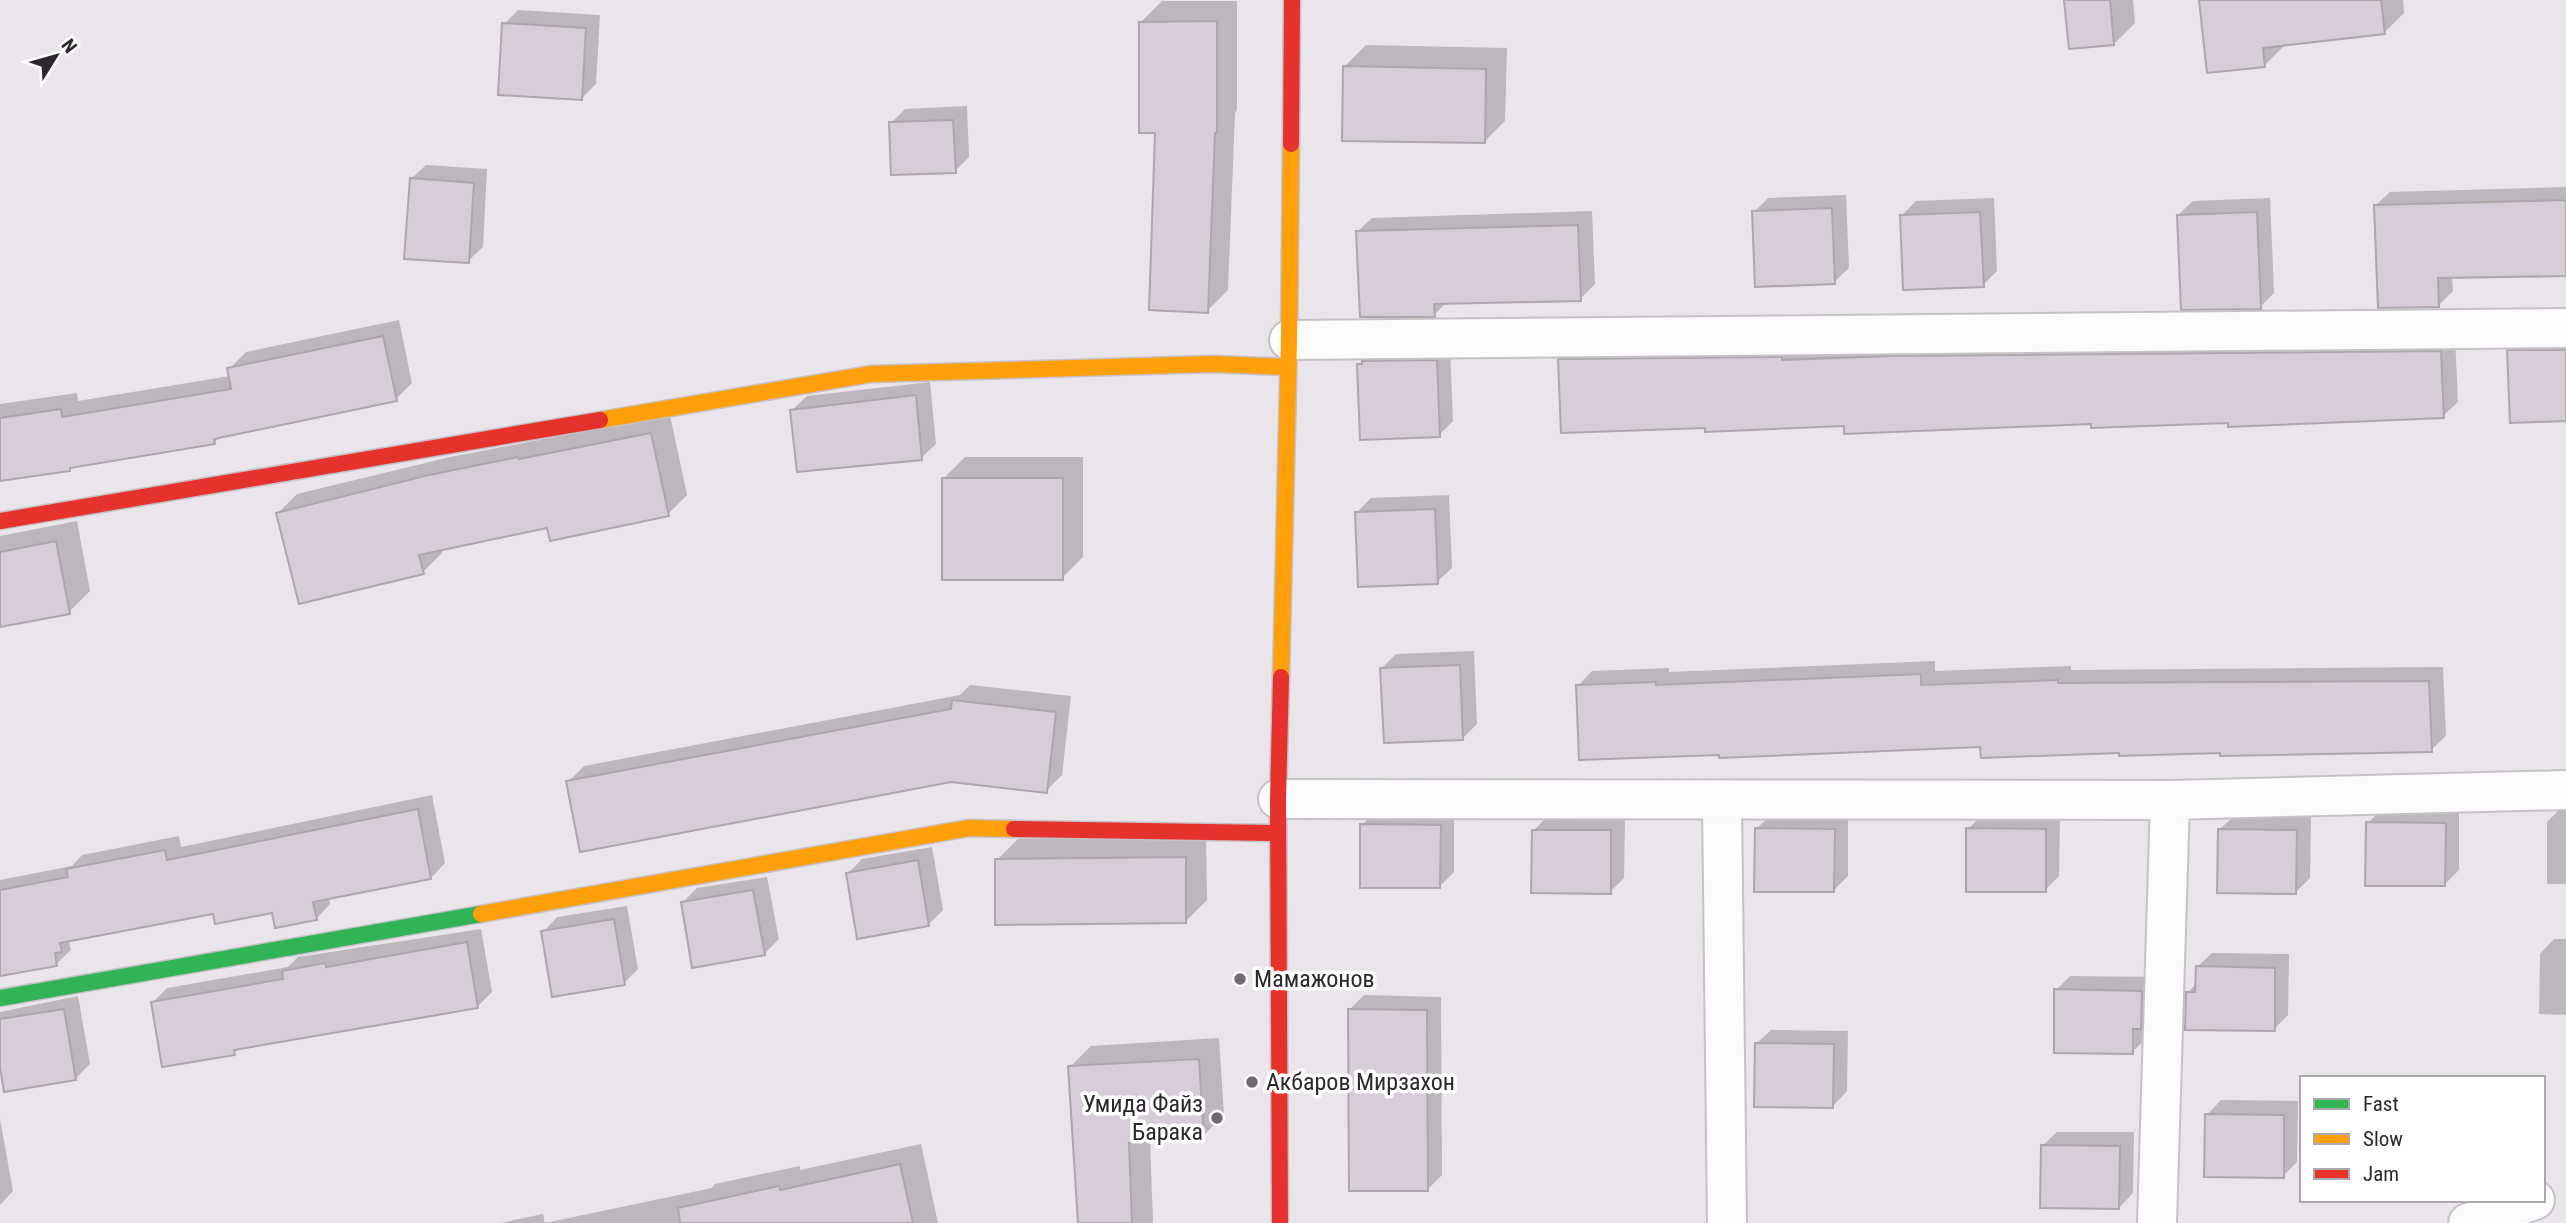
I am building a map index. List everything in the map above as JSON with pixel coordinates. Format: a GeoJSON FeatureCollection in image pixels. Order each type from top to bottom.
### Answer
{"type":"FeatureCollection","features":[{"type":"Feature","properties":{"kind":"street"},"geometry":{"type":"LineString","coordinates":[[1280,1223],[1278,816],[1289,354],[1292,0]]}},
{"type":"Feature","properties":{"kind":"street"},"geometry":{"type":"LineString","coordinates":[[0,521],[871,374],[1212,364],[1289,354],[2566,328]]}},
{"type":"Feature","properties":{"kind":"street"},"geometry":{"type":"LineString","coordinates":[[0,998],[969,828],[1722,801],[2170,800],[2566,790]]}},
{"type":"Feature","properties":{"kind":"street"},"geometry":{"type":"LineString","coordinates":[[2157,1223],[2170,800]]}},
{"type":"Feature","properties":{"kind":"street"},"geometry":{"type":"LineString","coordinates":[[1722,801],[1727,1223]]}},
{"type":"Feature","properties":{"kind":"street"},"geometry":{"type":"LineString","coordinates":[[2545,1196],[2566,1190]]}},
{"type":"Feature","properties":{"kind":"street"},"geometry":{"type":"LineString","coordinates":[[2468,1223],[2529,1202]]}},
{"type":"Feature","properties":{"kind":"building"},"geometry":{"type":"Polygon","coordinates":[[[2064,0],[2110,0],[2114,45],[2069,49],[2064,0]]]}},
{"type":"Feature","properties":{"kind":"building"},"geometry":{"type":"Polygon","coordinates":[[[2199,0],[2381,0],[2385,34],[2263,48],[2265,67],[2207,73],[2199,0]]]}},
{"type":"Feature","properties":{"kind":"building"},"geometry":{"type":"Polygon","coordinates":[[[1217,21],[1217,133],[1208,313],[1149,310],[1155,133],[1139,133],[1139,22],[1217,21]]]}},
{"type":"Feature","properties":{"kind":"building"},"geometry":{"type":"Polygon","coordinates":[[[502,23],[586,28],[582,100],[498,95],[502,23]]]}},
{"type":"Feature","properties":{"kind":"building"},"geometry":{"type":"Polygon","coordinates":[[[1343,66],[1486,69],[1485,143],[1342,141],[1343,66]]]}},
{"type":"Feature","properties":{"kind":"building"},"geometry":{"type":"Polygon","coordinates":[[[953,120],[956,173],[891,175],[889,122],[953,120]]]}},
{"type":"Feature","properties":{"kind":"building"},"geometry":{"type":"Polygon","coordinates":[[[410,178],[474,183],[469,263],[404,259],[410,178]]]}},
{"type":"Feature","properties":{"kind":"building"},"geometry":{"type":"Polygon","coordinates":[[[2566,200],[2566,276],[2438,278],[2439,307],[2378,308],[2374,205],[2566,200]]]}},
{"type":"Feature","properties":{"kind":"building"},"geometry":{"type":"Polygon","coordinates":[[[1832,208],[1835,284],[1755,287],[1752,211],[1832,208]]]}},
{"type":"Feature","properties":{"kind":"building"},"geometry":{"type":"Polygon","coordinates":[[[1980,212],[1984,287],[1903,290],[1900,215],[1980,212]]]}},
{"type":"Feature","properties":{"kind":"building"},"geometry":{"type":"Polygon","coordinates":[[[2257,212],[2261,309],[2181,310],[2177,215],[2257,212]]]}},
{"type":"Feature","properties":{"kind":"building"},"geometry":{"type":"Polygon","coordinates":[[[1578,225],[1581,301],[1434,304],[1435,317],[1360,317],[1356,231],[1578,225]]]}},
{"type":"Feature","properties":{"kind":"building"},"geometry":{"type":"Polygon","coordinates":[[[383,336],[397,401],[214,439],[215,444],[0,481],[0,418],[61,409],[62,417],[231,389],[227,368],[383,336]]]}},
{"type":"Feature","properties":{"kind":"building"},"geometry":{"type":"Polygon","coordinates":[[[2507,350],[2566,350],[2566,421],[2510,423],[2507,350]]]}},
{"type":"Feature","properties":{"kind":"building"},"geometry":{"type":"Polygon","coordinates":[[[2441,351],[2444,418],[2228,427],[2228,423],[2091,428],[2091,424],[1844,434],[1844,426],[1705,432],[1705,428],[1561,433],[1558,359],[1782,357],[1782,360],[1893,356],[2441,351]]]}},
{"type":"Feature","properties":{"kind":"building"},"geometry":{"type":"Polygon","coordinates":[[[1437,360],[1440,437],[1360,440],[1357,364],[1362,364],[1362,361],[1437,360]]]}},
{"type":"Feature","properties":{"kind":"building"},"geometry":{"type":"Polygon","coordinates":[[[916,395],[922,460],[797,472],[790,410],[916,395]]]}},
{"type":"Feature","properties":{"kind":"building"},"geometry":{"type":"Polygon","coordinates":[[[651,433],[669,516],[550,541],[547,528],[419,555],[424,574],[299,604],[276,513],[429,475],[651,433]]]}},
{"type":"Feature","properties":{"kind":"building"},"geometry":{"type":"Polygon","coordinates":[[[942,478],[1063,478],[1063,580],[942,580],[942,478]]]}},
{"type":"Feature","properties":{"kind":"building"},"geometry":{"type":"Polygon","coordinates":[[[1435,509],[1438,584],[1358,587],[1355,512],[1435,509]]]}},
{"type":"Feature","properties":{"kind":"building"},"geometry":{"type":"Polygon","coordinates":[[[56,541],[70,614],[0,627],[0,552],[56,541]]]}},
{"type":"Feature","properties":{"kind":"building"},"geometry":{"type":"Polygon","coordinates":[[[1460,665],[1463,740],[1384,743],[1380,668],[1460,665]]]}},
{"type":"Feature","properties":{"kind":"building"},"geometry":{"type":"Polygon","coordinates":[[[1921,674],[1921,685],[2058,680],[2058,683],[2429,681],[2432,752],[2220,756],[2220,753],[2119,756],[2119,753],[1981,758],[1980,747],[1719,758],[1719,755],[1579,760],[1576,685],[1656,682],[1656,685],[1921,674]]]}},
{"type":"Feature","properties":{"kind":"building"},"geometry":{"type":"Polygon","coordinates":[[[952,700],[1056,712],[1047,793],[951,782],[580,852],[566,781],[951,709],[952,700]]]}},
{"type":"Feature","properties":{"kind":"building"},"geometry":{"type":"Polygon","coordinates":[[[418,809],[431,879],[313,902],[317,920],[275,928],[272,913],[215,924],[213,914],[60,943],[62,952],[55,953],[57,966],[0,976],[0,890],[68,877],[66,869],[165,850],[167,860],[418,809]]]}},
{"type":"Feature","properties":{"kind":"building"},"geometry":{"type":"Polygon","coordinates":[[[2366,822],[2446,823],[2445,886],[2365,886],[2366,822]]]}},
{"type":"Feature","properties":{"kind":"building"},"geometry":{"type":"Polygon","coordinates":[[[1360,824],[1441,825],[1440,888],[1360,888],[1360,824]]]}},
{"type":"Feature","properties":{"kind":"building"},"geometry":{"type":"Polygon","coordinates":[[[1755,828],[1835,829],[1834,892],[1754,892],[1755,828]]]}},
{"type":"Feature","properties":{"kind":"building"},"geometry":{"type":"Polygon","coordinates":[[[1966,828],[2046,829],[2046,892],[1966,892],[1966,828]]]}},
{"type":"Feature","properties":{"kind":"building"},"geometry":{"type":"Polygon","coordinates":[[[2218,829],[2297,830],[2296,894],[2217,893],[2218,829]]]}},
{"type":"Feature","properties":{"kind":"building"},"geometry":{"type":"Polygon","coordinates":[[[1532,830],[1611,830],[1611,894],[1531,893],[1532,830]]]}},
{"type":"Feature","properties":{"kind":"building"},"geometry":{"type":"Polygon","coordinates":[[[1186,857],[1186,923],[995,925],[995,859],[1186,857]]]}},
{"type":"Feature","properties":{"kind":"building"},"geometry":{"type":"Polygon","coordinates":[[[918,860],[929,926],[857,939],[846,873],[918,860]]]}},
{"type":"Feature","properties":{"kind":"building"},"geometry":{"type":"Polygon","coordinates":[[[753,890],[765,955],[692,968],[681,902],[753,890]]]}},
{"type":"Feature","properties":{"kind":"building"},"geometry":{"type":"Polygon","coordinates":[[[614,919],[625,985],[552,997],[541,931],[614,919]]]}},
{"type":"Feature","properties":{"kind":"building"},"geometry":{"type":"Polygon","coordinates":[[[467,942],[478,1008],[234,1050],[235,1055],[162,1067],[151,1002],[283,979],[282,971],[325,963],[326,967],[467,942]]]}},
{"type":"Feature","properties":{"kind":"building"},"geometry":{"type":"Polygon","coordinates":[[[2196,966],[2275,968],[2275,1031],[2185,1030],[2186,992],[2195,992],[2196,966]]]}},
{"type":"Feature","properties":{"kind":"building"},"geometry":{"type":"Polygon","coordinates":[[[2054,989],[2142,991],[2141,1029],[2133,1029],[2133,1054],[2054,1053],[2054,989]]]}},
{"type":"Feature","properties":{"kind":"building"},"geometry":{"type":"Polygon","coordinates":[[[64,1009],[76,1080],[4,1092],[0,1068],[0,1019],[64,1009]]]}},
{"type":"Feature","properties":{"kind":"building"},"geometry":{"type":"Polygon","coordinates":[[[1348,1009],[1427,1010],[1428,1191],[1349,1191],[1348,1009]]]}},
{"type":"Feature","properties":{"kind":"building"},"geometry":{"type":"Polygon","coordinates":[[[1755,1043],[1834,1044],[1833,1108],[1754,1107],[1755,1043]]]}},
{"type":"Feature","properties":{"kind":"building"},"geometry":{"type":"Polygon","coordinates":[[[1199,1059],[1204,1138],[1129,1143],[1132,1223],[1078,1223],[1068,1066],[1199,1059]]]}},
{"type":"Feature","properties":{"kind":"building"},"geometry":{"type":"Polygon","coordinates":[[[2205,1114],[2284,1115],[2284,1178],[2204,1177],[2205,1114]]]}},
{"type":"Feature","properties":{"kind":"building"},"geometry":{"type":"Polygon","coordinates":[[[2041,1145],[2120,1146],[2119,1209],[2040,1208],[2041,1145]]]}},
{"type":"Feature","properties":{"kind":"building"},"geometry":{"type":"Polygon","coordinates":[[[900,1164],[913,1223],[680,1223],[678,1208],[779,1186],[780,1190],[900,1164]]]}},
{"type":"Feature","properties":{"kind":"traffic: fast"},"geometry":{"type":"LineString","coordinates":[[0,998],[481,914]]}},
{"type":"Feature","properties":{"kind":"traffic: slow"},"geometry":{"type":"LineString","coordinates":[[1281,677],[1291,144]]}},
{"type":"Feature","properties":{"kind":"traffic: slow"},"geometry":{"type":"LineString","coordinates":[[600,420],[871,374],[1212,364],[1288,367]]}},
{"type":"Feature","properties":{"kind":"traffic: slow"},"geometry":{"type":"LineString","coordinates":[[481,914],[969,828],[1014,829]]}},
{"type":"Feature","properties":{"kind":"traffic: jam"},"geometry":{"type":"LineString","coordinates":[[1291,144],[1292,0]]}},
{"type":"Feature","properties":{"kind":"traffic: jam"},"geometry":{"type":"LineString","coordinates":[[0,521],[600,420]]}},
{"type":"Feature","properties":{"kind":"traffic: jam"},"geometry":{"type":"LineString","coordinates":[[1280,1223],[1278,799],[1281,677]]}},
{"type":"Feature","properties":{"kind":"traffic: jam"},"geometry":{"type":"LineString","coordinates":[[1014,829],[1278,833]]}},
{"type":"Feature","properties":{"kind":"place","name":"Мамажонов"},"geometry":{"type":"Point","coordinates":[1240,979]}},
{"type":"Feature","properties":{"kind":"place","name":"Акбаров Мирзахон"},"geometry":{"type":"Point","coordinates":[1252,1082]}},
{"type":"Feature","properties":{"kind":"place","name":"Умида Файз Барака"},"geometry":{"type":"Point","coordinates":[1217,1118]}}]}
